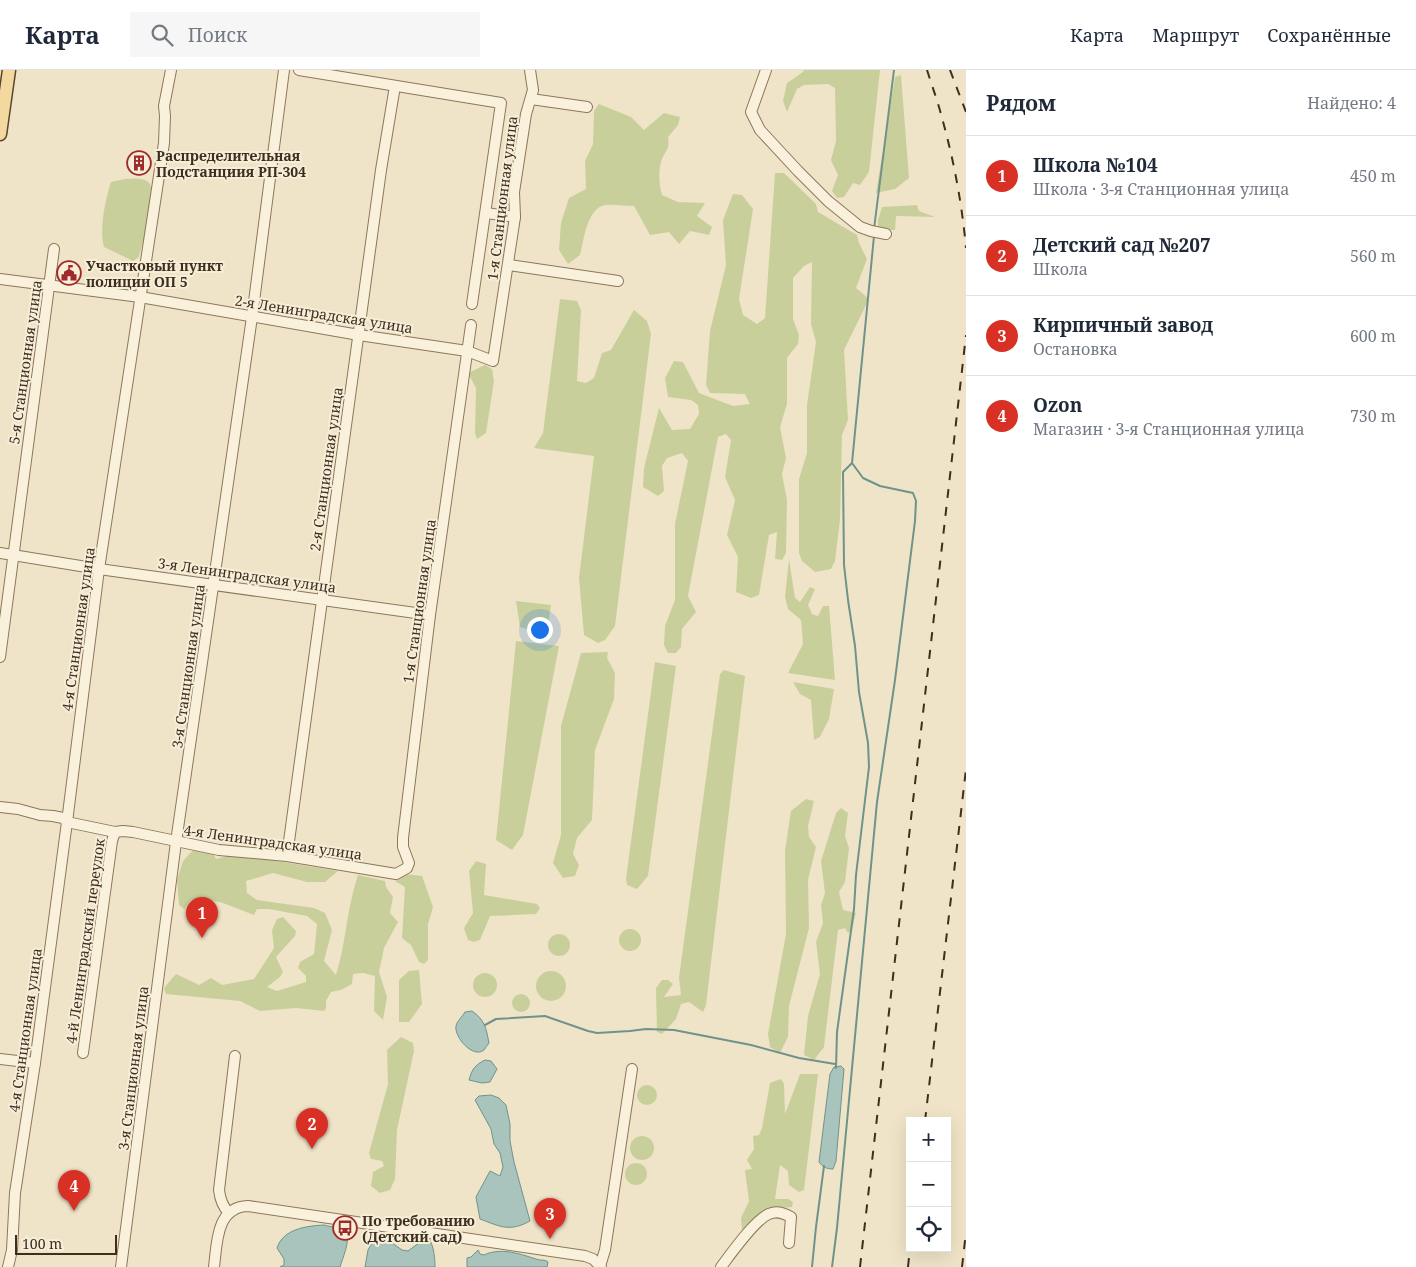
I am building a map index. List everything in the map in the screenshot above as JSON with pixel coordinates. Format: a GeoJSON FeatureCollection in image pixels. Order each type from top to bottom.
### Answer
{"type":"FeatureCollection","features":[{"type":"Feature","properties":{"kind":"main road"},"geometry":{"type":"LineString","coordinates":[[0,134],[9,70]]}},
{"type":"Feature","properties":{"kind":"street","name":"4-я Станционная улица"},"geometry":{"type":"LineString","coordinates":[[8,1267],[12,1250],[16,1193],[35,1063],[99,568],[164,143],[166,116],[164,106],[172,70]]}},
{"type":"Feature","properties":{"kind":"street","name":"3-я Станционная улица"},"geometry":{"type":"LineString","coordinates":[[121,1267],[176,842],[252,317],[284,70]]}},
{"type":"Feature","properties":{"kind":"street"},"geometry":{"type":"LineString","coordinates":[[299,70],[395,86]]}},
{"type":"Feature","properties":{"kind":"street","name":"1-я Станционная улица"},"geometry":{"type":"LineString","coordinates":[[494,361],[515,217],[514,192],[526,114],[533,90],[530,70]]}},
{"type":"Feature","properties":{"kind":"street"},"geometry":{"type":"LineString","coordinates":[[766,70],[751,112],[760,130],[798,171],[850,219],[860,227],[871,232],[886,234]]}},
{"type":"Feature","properties":{"kind":"street","name":"1-я Станционная улица"},"geometry":{"type":"LineString","coordinates":[[395,86],[501,103],[472,304]]}},
{"type":"Feature","properties":{"kind":"street","name":"2-я Станционная улица"},"geometry":{"type":"LineString","coordinates":[[287,856],[381,170],[395,86]]}},
{"type":"Feature","properties":{"kind":"street"},"geometry":{"type":"LineString","coordinates":[[531,99],[587,107]]}},
{"type":"Feature","properties":{"kind":"street"},"geometry":{"type":"LineString","coordinates":[[486,212],[515,217]]}},
{"type":"Feature","properties":{"kind":"street","name":"5-я Станционная улица"},"geometry":{"type":"LineString","coordinates":[[0,657],[54,249]]}},
{"type":"Feature","properties":{"kind":"street"},"geometry":{"type":"LineString","coordinates":[[509,265],[618,281]]}},
{"type":"Feature","properties":{"kind":"street","name":"2-я Ленинградская улица"},"geometry":{"type":"LineString","coordinates":[[0,280],[140,297],[359,335],[468,351],[494,361]]}},
{"type":"Feature","properties":{"kind":"street","name":"1-я Станционная улица"},"geometry":{"type":"LineString","coordinates":[[396,874],[407,868],[409,863],[403,847],[403,838],[430,615],[471,325]]}},
{"type":"Feature","properties":{"kind":"street","name":"3-я Ленинградская улица"},"geometry":{"type":"LineString","coordinates":[[0,553],[430,615]]}},
{"type":"Feature","properties":{"kind":"street","name":"4-я Ленинградская улица"},"geometry":{"type":"LineString","coordinates":[[0,807],[63,818],[67,822],[115,832],[133,832],[219,850],[287,856],[396,874]]}},
{"type":"Feature","properties":{"kind":"street","name":"4-й Ленинградский переулок"},"geometry":{"type":"LineString","coordinates":[[83,1053],[112,841],[115,832]]}},
{"type":"Feature","properties":{"kind":"street"},"geometry":{"type":"LineString","coordinates":[[228,1213],[220,1199],[219,1190],[235,1056]]}},
{"type":"Feature","properties":{"kind":"street"},"geometry":{"type":"LineString","coordinates":[[0,1059],[35,1063]]}},
{"type":"Feature","properties":{"kind":"street"},"geometry":{"type":"LineString","coordinates":[[214,1267],[224,1218],[235,1208],[241,1207],[254,1207],[585,1256],[593,1259],[600,1266],[605,1250],[632,1069]]}},
{"type":"Feature","properties":{"kind":"street"},"geometry":{"type":"LineString","coordinates":[[721,1267],[742,1239],[765,1216],[772,1213],[783,1213],[791,1217],[789,1243]]}},
{"type":"Feature","properties":{"kind":"green space"},"geometry":{"type":"Polygon","coordinates":[[[804,70],[880,70],[869,172],[860,185],[853,183],[844,197],[837,198],[832,191],[838,175],[831,160],[836,141],[835,88],[828,84],[804,85],[797,89],[787,112],[783,101],[787,83],[804,70]]]}},
{"type":"Feature","properties":{"kind":"green space"},"geometry":{"type":"Polygon","coordinates":[[[901,75],[909,178],[895,189],[876,193],[895,77],[901,75]]]}},
{"type":"Feature","properties":{"kind":"green space"},"geometry":{"type":"Polygon","coordinates":[[[599,104],[631,117],[644,130],[664,113],[680,117],[678,125],[668,137],[668,147],[661,163],[659,177],[661,191],[662,195],[678,202],[705,203],[697,216],[712,227],[709,235],[690,231],[679,244],[669,232],[650,235],[634,206],[606,205],[600,207],[590,218],[580,255],[568,264],[559,250],[561,223],[569,198],[586,189],[585,161],[593,144],[594,111],[599,104]]]}},
{"type":"Feature","properties":{"kind":"green space"},"geometry":{"type":"Polygon","coordinates":[[[775,173],[784,173],[816,204],[818,212],[857,235],[867,259],[856,288],[869,299],[844,350],[848,420],[842,435],[840,520],[835,561],[831,569],[815,572],[802,561],[799,553],[799,479],[807,453],[807,405],[816,342],[811,324],[812,262],[804,266],[793,278],[793,319],[799,335],[798,344],[787,358],[787,404],[780,427],[786,458],[782,474],[787,500],[786,553],[782,560],[775,559],[777,532],[769,535],[759,595],[751,598],[736,592],[738,557],[727,535],[735,500],[725,477],[731,440],[726,434],[718,437],[688,596],[696,612],[682,629],[681,647],[676,653],[668,653],[664,645],[665,626],[675,600],[675,524],[688,461],[682,453],[667,458],[662,466],[664,491],[658,496],[643,487],[644,468],[659,408],[672,430],[690,429],[699,414],[698,405],[691,400],[668,397],[665,378],[674,361],[683,362],[699,393],[733,406],[750,404],[745,394],[710,393],[706,385],[710,331],[726,265],[723,220],[733,194],[742,195],[753,209],[739,299],[743,315],[757,324],[765,318],[775,173]]]}},
{"type":"Feature","properties":{"kind":"green space"},"geometry":{"type":"Polygon","coordinates":[[[125,179],[146,180],[151,187],[152,196],[150,218],[139,257],[133,261],[104,247],[102,233],[106,199],[111,182],[125,179]]]}},
{"type":"Feature","properties":{"kind":"green space"},"geometry":{"type":"Polygon","coordinates":[[[917,205],[919,211],[935,217],[896,216],[895,230],[878,230],[878,220],[882,207],[917,205]]]}},
{"type":"Feature","properties":{"kind":"green space"},"geometry":{"type":"Polygon","coordinates":[[[560,299],[577,301],[581,310],[577,381],[586,383],[594,378],[602,353],[611,350],[634,310],[647,321],[651,334],[615,626],[605,640],[598,643],[584,635],[579,578],[594,456],[534,448],[543,433],[560,299]]]}},
{"type":"Feature","properties":{"kind":"green space"},"geometry":{"type":"Polygon","coordinates":[[[485,365],[492,369],[494,381],[486,433],[477,439],[475,433],[476,388],[468,373],[485,365]]]}},
{"type":"Feature","properties":{"kind":"green space"},"geometry":{"type":"Polygon","coordinates":[[[789,559],[795,598],[800,602],[810,587],[815,589],[808,605],[812,614],[818,616],[823,606],[829,606],[835,680],[788,673],[803,644],[801,620],[788,609],[785,597],[789,559]]]}},
{"type":"Feature","properties":{"kind":"green space"},"geometry":{"type":"Polygon","coordinates":[[[516,601],[551,605],[548,624],[535,632],[520,627],[516,601]]]}},
{"type":"Feature","properties":{"kind":"green space"},"geometry":{"type":"Polygon","coordinates":[[[516,641],[559,646],[523,835],[512,850],[496,840],[516,641]]]}},
{"type":"Feature","properties":{"kind":"green space"},"geometry":{"type":"Polygon","coordinates":[[[608,652],[607,658],[615,673],[614,699],[595,750],[592,820],[577,838],[573,854],[579,865],[575,876],[563,878],[553,863],[561,835],[561,726],[581,653],[608,652]]]}},
{"type":"Feature","properties":{"kind":"green space"},"geometry":{"type":"Polygon","coordinates":[[[655,662],[676,666],[648,876],[637,889],[627,885],[626,879],[655,662]]]}},
{"type":"Feature","properties":{"kind":"green space"},"geometry":{"type":"Polygon","coordinates":[[[724,670],[745,676],[706,1005],[703,1012],[689,1002],[681,1004],[676,1019],[662,1034],[657,1032],[656,988],[662,980],[668,980],[673,984],[664,997],[681,995],[679,978],[720,674],[724,670]]]}},
{"type":"Feature","properties":{"kind":"green space"},"geometry":{"type":"Polygon","coordinates":[[[793,682],[834,689],[829,719],[820,737],[814,740],[811,700],[800,694],[793,682]]]}},
{"type":"Feature","properties":{"kind":"green space"},"geometry":{"type":"Polygon","coordinates":[[[806,799],[814,801],[808,826],[809,837],[816,847],[808,880],[809,928],[789,1006],[788,1037],[780,1053],[770,1047],[768,1034],[786,934],[785,851],[791,811],[806,799]]]}},
{"type":"Feature","properties":{"kind":"green space"},"geometry":{"type":"Polygon","coordinates":[[[841,808],[848,813],[845,836],[849,848],[845,882],[839,892],[843,910],[856,913],[852,929],[848,933],[845,928],[838,930],[824,1047],[814,1060],[804,1055],[808,1016],[820,974],[816,942],[823,923],[821,905],[825,893],[821,861],[836,813],[841,808]]]}},
{"type":"Feature","properties":{"kind":"green space"},"geometry":{"type":"Polygon","coordinates":[[[192,851],[212,851],[216,859],[235,854],[338,871],[325,882],[307,882],[273,873],[246,881],[247,893],[257,900],[314,908],[325,913],[332,930],[324,961],[336,975],[358,875],[385,881],[386,887],[393,897],[390,913],[398,922],[384,948],[379,972],[387,997],[383,1020],[374,1011],[375,976],[363,973],[353,974],[352,984],[341,990],[331,992],[326,1001],[324,1011],[296,1008],[260,1011],[240,1001],[166,994],[164,988],[176,974],[199,985],[211,978],[222,985],[254,979],[274,948],[272,930],[277,919],[283,917],[296,931],[295,936],[276,957],[283,972],[280,977],[267,987],[277,991],[306,982],[306,976],[298,968],[300,962],[314,954],[317,924],[307,916],[269,909],[257,909],[254,915],[223,903],[199,897],[190,901],[184,909],[179,905],[177,880],[183,861],[192,851]]]}},
{"type":"Feature","properties":{"kind":"green space"},"geometry":{"type":"Polygon","coordinates":[[[476,861],[486,864],[484,895],[537,904],[540,908],[536,914],[490,916],[480,940],[474,942],[468,940],[464,928],[473,913],[469,871],[476,861]]]}},
{"type":"Feature","properties":{"kind":"green space"},"geometry":{"type":"Polygon","coordinates":[[[405,874],[422,876],[433,907],[428,924],[428,960],[424,964],[419,962],[411,945],[402,938],[405,887],[395,881],[405,874]]]}},
{"type":"Feature","properties":{"kind":"green space"},"geometry":{"type":"Polygon","coordinates":[[[630,929],[640,936],[641,940],[634,950],[630,951],[620,944],[619,940],[626,930],[630,929]]]}},
{"type":"Feature","properties":{"kind":"green space"},"geometry":{"type":"Polygon","coordinates":[[[559,934],[567,937],[570,945],[567,953],[559,956],[551,953],[548,945],[551,937],[559,934]]]}},
{"type":"Feature","properties":{"kind":"green space"},"geometry":{"type":"Polygon","coordinates":[[[419,970],[422,1004],[409,1022],[399,1022],[399,980],[409,971],[419,970]]]}},
{"type":"Feature","properties":{"kind":"green space"},"geometry":{"type":"Polygon","coordinates":[[[551,971],[557,972],[565,980],[565,992],[557,1000],[551,1001],[545,1000],[537,992],[536,986],[537,980],[545,972],[551,971]]]}},
{"type":"Feature","properties":{"kind":"green space"},"geometry":{"type":"Polygon","coordinates":[[[485,973],[493,977],[497,985],[493,993],[485,997],[477,993],[473,985],[477,977],[485,973]]]}},
{"type":"Feature","properties":{"kind":"green space"},"geometry":{"type":"Polygon","coordinates":[[[521,994],[527,997],[530,1003],[527,1009],[521,1012],[515,1009],[512,1003],[515,997],[521,994]]]}},
{"type":"Feature","properties":{"kind":"green space"},"geometry":{"type":"Polygon","coordinates":[[[401,1037],[413,1043],[414,1051],[397,1130],[395,1179],[390,1190],[380,1193],[371,1186],[373,1172],[384,1166],[382,1161],[371,1159],[369,1153],[388,1084],[387,1050],[401,1037]]]}},
{"type":"Feature","properties":{"kind":"green space"},"geometry":{"type":"Polygon","coordinates":[[[800,1074],[818,1074],[804,1190],[799,1192],[789,1185],[788,1171],[780,1165],[775,1199],[788,1199],[793,1202],[792,1207],[770,1209],[742,1230],[741,1218],[749,1201],[745,1170],[752,1169],[747,1160],[754,1149],[753,1136],[759,1135],[762,1128],[770,1083],[781,1079],[784,1084],[785,1114],[800,1074]]]}},
{"type":"Feature","properties":{"kind":"green space"},"geometry":{"type":"Polygon","coordinates":[[[647,1085],[654,1088],[657,1095],[654,1102],[647,1105],[640,1102],[637,1095],[640,1088],[647,1085]]]}},
{"type":"Feature","properties":{"kind":"green space"},"geometry":{"type":"Polygon","coordinates":[[[642,1136],[650,1140],[654,1148],[650,1156],[642,1160],[634,1156],[630,1148],[634,1140],[642,1136]]]}},
{"type":"Feature","properties":{"kind":"green space"},"geometry":{"type":"Polygon","coordinates":[[[636,1163],[644,1166],[647,1174],[644,1182],[636,1185],[628,1182],[625,1174],[628,1166],[636,1163]]]}},
{"type":"Feature","properties":{"kind":"water"},"geometry":{"type":"Polygon","coordinates":[[[472,1011],[480,1018],[484,1025],[489,1043],[480,1052],[475,1052],[465,1046],[456,1031],[458,1021],[465,1012],[472,1011]]]}},
{"type":"Feature","properties":{"kind":"water"},"geometry":{"type":"Polygon","coordinates":[[[485,1060],[491,1061],[497,1069],[490,1082],[482,1083],[469,1080],[474,1068],[485,1060]]]}},
{"type":"Feature","properties":{"kind":"water"},"geometry":{"type":"Polygon","coordinates":[[[841,1066],[844,1069],[836,1161],[833,1169],[831,1169],[819,1162],[830,1074],[834,1067],[841,1066]]]}},
{"type":"Feature","properties":{"kind":"water"},"geometry":{"type":"Polygon","coordinates":[[[491,1095],[499,1098],[506,1105],[514,1162],[530,1221],[517,1226],[505,1227],[480,1219],[476,1197],[490,1171],[500,1176],[503,1167],[500,1153],[494,1144],[491,1129],[475,1100],[479,1096],[491,1095]]]}},
{"type":"Feature","properties":{"kind":"water"},"geometry":{"type":"Polygon","coordinates":[[[324,1225],[346,1233],[347,1245],[340,1267],[280,1267],[284,1265],[284,1259],[277,1248],[284,1237],[296,1230],[324,1225]]]}},
{"type":"Feature","properties":{"kind":"water"},"geometry":{"type":"Polygon","coordinates":[[[381,1235],[402,1250],[408,1251],[423,1240],[429,1239],[433,1249],[435,1267],[365,1267],[368,1250],[375,1237],[381,1235]]]}},
{"type":"Feature","properties":{"kind":"water"},"geometry":{"type":"Polygon","coordinates":[[[478,1250],[480,1254],[484,1255],[504,1251],[517,1253],[547,1261],[547,1267],[467,1267],[467,1258],[471,1257],[478,1250]]]}},
{"type":"Feature","properties":{"kind":"waterway"},"geometry":{"type":"LineString","coordinates":[[874,229],[894,70]]}},
{"type":"Feature","properties":{"kind":"waterway"},"geometry":{"type":"LineString","coordinates":[[836,1068],[837,1032],[854,909],[856,875],[869,767],[868,743],[859,692],[844,565],[843,472],[852,463],[874,236]]}},
{"type":"Feature","properties":{"kind":"waterway"},"geometry":{"type":"LineString","coordinates":[[832,1267],[877,802],[895,680],[916,501],[913,493],[880,486],[863,478],[852,463]]}},
{"type":"Feature","properties":{"kind":"waterway"},"geometry":{"type":"LineString","coordinates":[[485,1025],[496,1019],[545,1016],[597,1033],[646,1029],[674,1030],[751,1045],[799,1058],[835,1064]]}},
{"type":"Feature","properties":{"kind":"waterway"},"geometry":{"type":"LineString","coordinates":[[812,1267],[824,1166]]}},
{"type":"Feature","properties":{"kind":"railway"},"geometry":{"type":"LineString","coordinates":[[927,70],[954,166],[966,248]]}},
{"type":"Feature","properties":{"kind":"railway"},"geometry":{"type":"LineString","coordinates":[[950,70],[966,112]]}},
{"type":"Feature","properties":{"kind":"railway"},"geometry":{"type":"LineString","coordinates":[[860,1267],[966,335]]}},
{"type":"Feature","properties":{"kind":"railway"},"geometry":{"type":"LineString","coordinates":[[925,1117],[966,769]]}},
{"type":"Feature","properties":{"kind":"railway"},"geometry":{"type":"LineString","coordinates":[[962,1267],[966,1232]]}},
{"type":"Feature","properties":{"kind":"railway"},"geometry":{"type":"LineString","coordinates":[[908,1267],[910,1252]]}},
{"type":"Feature","properties":{"kind":"place","name":"Распределительная Подстанциия РП-304"},"geometry":{"type":"Point","coordinates":[139,163]}},
{"type":"Feature","properties":{"kind":"place","name":"Участковый пункт полиции ОП 5"},"geometry":{"type":"Point","coordinates":[69,273]}},
{"type":"Feature","properties":{"kind":"place","name":"Школа №104"},"geometry":{"type":"Point","coordinates":[202,938]}},
{"type":"Feature","properties":{"kind":"place","name":"Детский сад №207"},"geometry":{"type":"Point","coordinates":[312,1149]}},
{"type":"Feature","properties":{"kind":"place","name":"Ozon"},"geometry":{"type":"Point","coordinates":[74,1211]}},
{"type":"Feature","properties":{"kind":"place","name":"По требованию (Детский сад)"},"geometry":{"type":"Point","coordinates":[345,1228]}},
{"type":"Feature","properties":{"kind":"place","name":"Кирпичный завод"},"geometry":{"type":"Point","coordinates":[550,1239]}}]}
